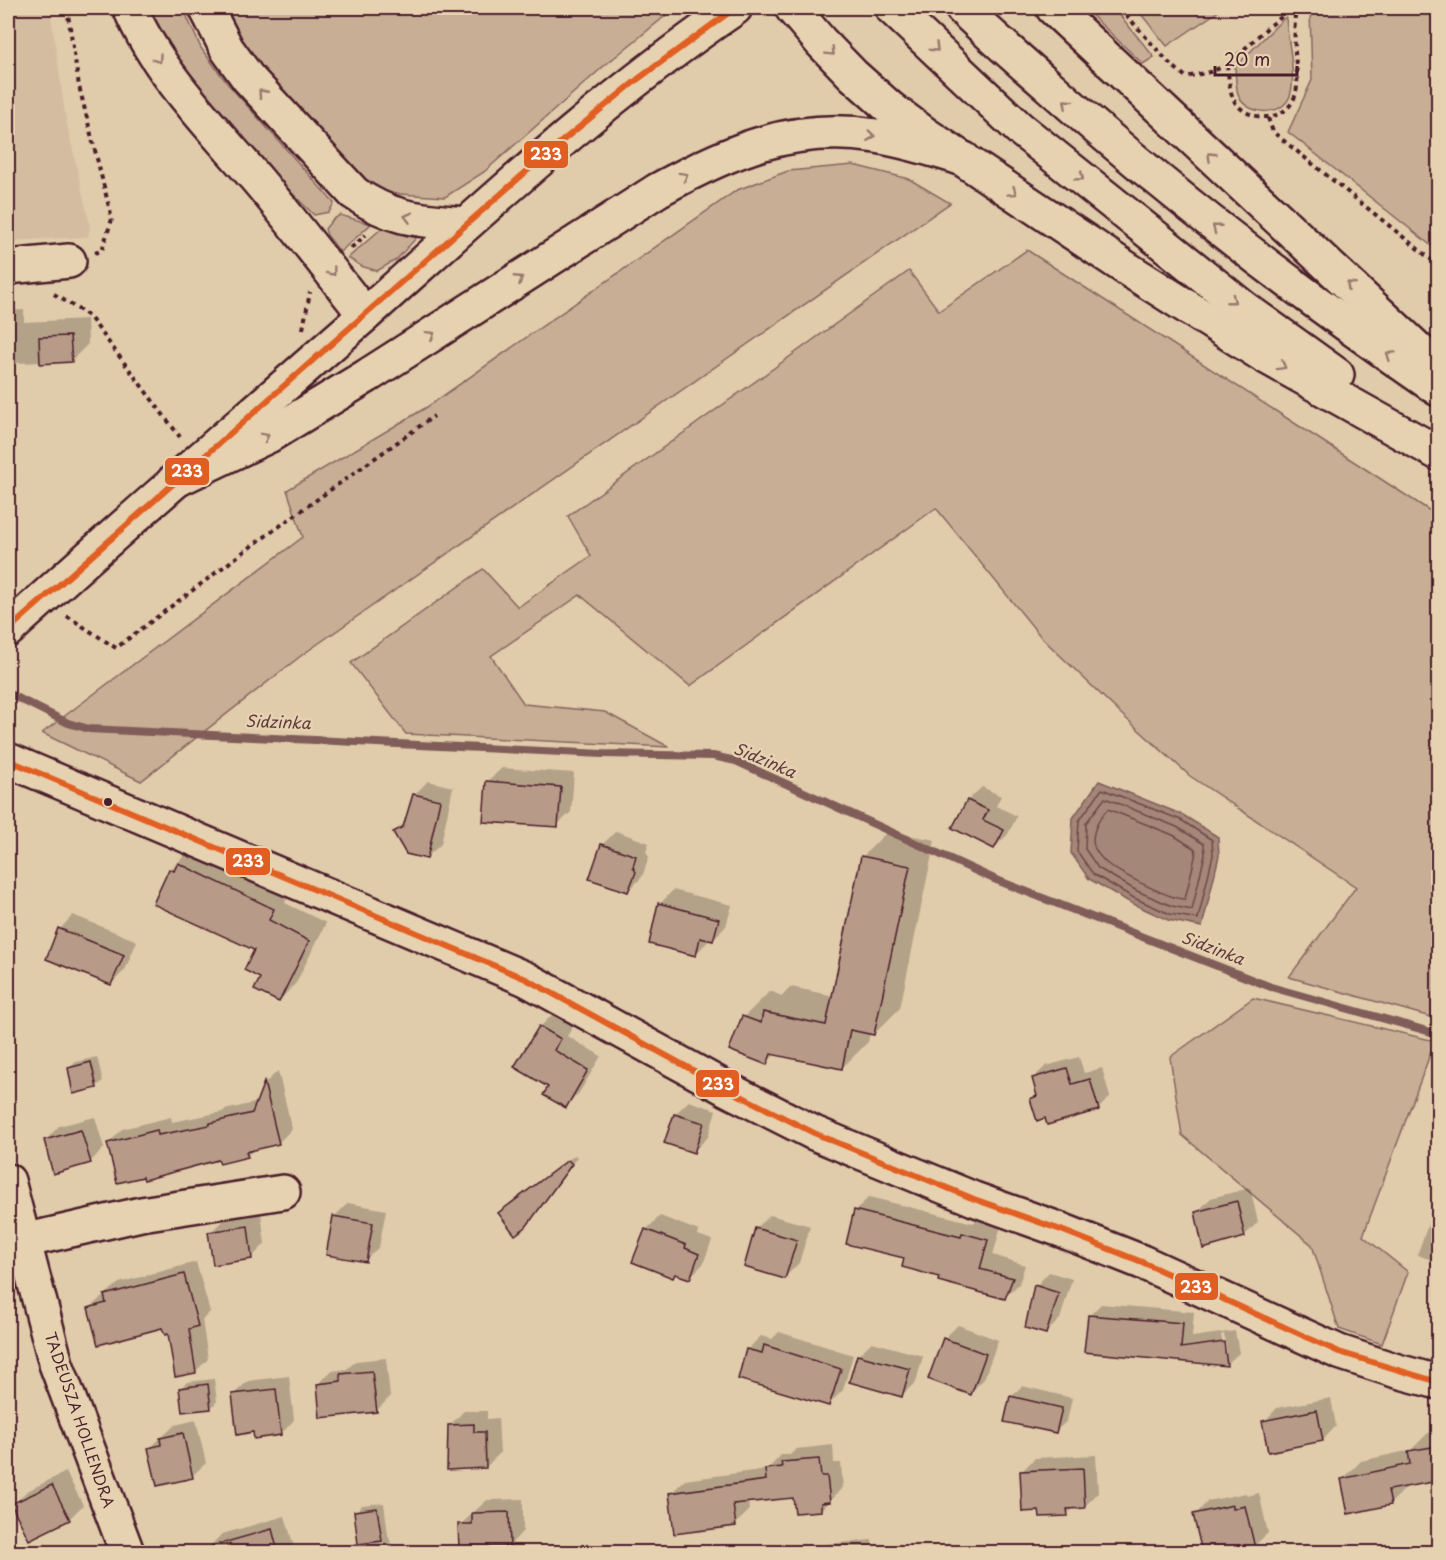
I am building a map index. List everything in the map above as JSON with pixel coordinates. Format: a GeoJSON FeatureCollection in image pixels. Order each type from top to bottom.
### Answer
{"type":"FeatureCollection","features":[{"type":"Feature","properties":{"kind":"main road"},"geometry":{"type":"LineString","coordinates":[[130,8],[150,47],[172,79],[299,229],[365,315]]}},
{"type":"Feature","properties":{"kind":"main road"},"geometry":{"type":"LineString","coordinates":[[206,8],[227,49],[249,78],[354,193],[374,206],[416,220],[465,224]]}},
{"type":"Feature","properties":{"kind":"main road"},"geometry":{"type":"LineString","coordinates":[[792,8],[829,50],[890,108],[964,159],[1129,270],[1263,355],[1438,453]]}},
{"type":"Feature","properties":{"kind":"main road"},"geometry":{"type":"LineString","coordinates":[[892,8],[1019,128],[1178,257],[1254,316],[1438,445]]}},
{"type":"Feature","properties":{"kind":"main road"},"geometry":{"type":"LineString","coordinates":[[962,8],[1102,134],[1205,219],[1317,304],[1438,389]]}},
{"type":"Feature","properties":{"kind":"main road"},"geometry":{"type":"LineString","coordinates":[[1053,8],[1438,368]]}},
{"type":"Feature","properties":{"kind":"main road"},"geometry":{"type":"LineString","coordinates":[[8,630],[465,224],[667,55],[726,14]]}},
{"type":"Feature","properties":{"kind":"main road"},"geometry":{"type":"LineString","coordinates":[[174,481],[270,435],[648,196],[735,151],[766,141],[835,133],[874,135],[964,159]]}},
{"type":"Feature","properties":{"kind":"main road"},"geometry":{"type":"LineString","coordinates":[[8,267],[69,261]]}},
{"type":"Feature","properties":{"kind":"main road"},"geometry":{"type":"LineString","coordinates":[[8,760],[526,979],[729,1090],[814,1133],[974,1199],[1142,1262],[1339,1352],[1438,1382]]}},
{"type":"Feature","properties":{"kind":"main road","name":"TADEUSZA HOLLENDRA"},"geometry":{"type":"LineString","coordinates":[[8,1181],[56,1364],[127,1552]]}},
{"type":"Feature","properties":{"kind":"main road"},"geometry":{"type":"LineString","coordinates":[[23,1241],[141,1214],[283,1192]]}},
{"type":"Feature","properties":{"kind":"path"},"geometry":{"type":"LineString","coordinates":[[67,8],[79,86],[112,219],[102,250],[69,261]]}},
{"type":"Feature","properties":{"kind":"path"},"geometry":{"type":"LineString","coordinates":[[1120,8],[1169,63],[1186,77],[1210,72],[1227,65],[1294,8]]}},
{"type":"Feature","properties":{"kind":"path"},"geometry":{"type":"LineString","coordinates":[[1227,65],[1236,104],[1251,115],[1261,118],[1268,118],[1286,109],[1295,96],[1297,74],[1294,8]]}},
{"type":"Feature","properties":{"kind":"path"},"geometry":{"type":"LineString","coordinates":[[1268,118],[1273,132],[1438,265]]}},
{"type":"Feature","properties":{"kind":"path"},"geometry":{"type":"LineString","coordinates":[[344,254],[368,234]]}},
{"type":"Feature","properties":{"kind":"path"},"geometry":{"type":"LineString","coordinates":[[45,290],[61,297],[89,316],[186,446]]}},
{"type":"Feature","properties":{"kind":"path"},"geometry":{"type":"LineString","coordinates":[[41,599],[116,648],[242,553],[434,416]]}},
{"type":"Feature","properties":{"kind":"shaded area"},"geometry":{"type":"Polygon","coordinates":[[[8,8],[50,8],[66,120],[90,226],[88,237],[8,241],[8,8]]]}},
{"type":"Feature","properties":{"kind":"shaded area"},"geometry":{"type":"Polygon","coordinates":[[[148,8],[183,8],[201,48],[227,83],[334,203],[329,212],[314,215],[267,168],[183,66],[148,8]]]}},
{"type":"Feature","properties":{"kind":"shaded area"},"geometry":{"type":"Polygon","coordinates":[[[224,8],[675,8],[604,66],[484,172],[445,197],[385,193],[349,169],[273,93],[235,37],[224,8]]]}},
{"type":"Feature","properties":{"kind":"shaded area"},"geometry":{"type":"Polygon","coordinates":[[[1084,8],[1114,8],[1154,57],[1143,64],[1084,8]]]}},
{"type":"Feature","properties":{"kind":"shaded area"},"geometry":{"type":"Polygon","coordinates":[[[1136,8],[1223,8],[1167,46],[1136,8]]]}},
{"type":"Feature","properties":{"kind":"shaded area"},"geometry":{"type":"Polygon","coordinates":[[[1314,8],[1438,8],[1438,251],[1288,132],[1312,80],[1310,10],[1314,8]]]}},
{"type":"Feature","properties":{"kind":"shaded area"},"geometry":{"type":"Polygon","coordinates":[[[1286,17],[1292,67],[1290,96],[1286,103],[1274,110],[1251,109],[1238,95],[1235,67],[1286,17]]]}},
{"type":"Feature","properties":{"kind":"shaded area"},"geometry":{"type":"Polygon","coordinates":[[[853,165],[909,179],[950,203],[302,655],[141,781],[42,733],[303,537],[287,490],[427,407],[737,190],[788,171],[853,165]]]}},
{"type":"Feature","properties":{"kind":"shaded area"},"geometry":{"type":"Polygon","coordinates":[[[340,215],[371,224],[340,252],[325,229],[332,220],[340,215]]]}},
{"type":"Feature","properties":{"kind":"shaded area"},"geometry":{"type":"Polygon","coordinates":[[[382,228],[419,235],[396,260],[377,271],[361,266],[348,258],[382,228]]]}},
{"type":"Feature","properties":{"kind":"shaded area"},"geometry":{"type":"Polygon","coordinates":[[[1027,250],[1438,516],[1438,1019],[1289,977],[1356,887],[1190,776],[1120,713],[1041,637],[936,508],[690,686],[580,595],[491,656],[524,704],[605,712],[669,747],[406,734],[351,663],[483,569],[518,607],[591,556],[568,516],[909,271],[939,311],[1027,250]]]}},
{"type":"Feature","properties":{"kind":"shaded area"},"geometry":{"type":"Polygon","coordinates":[[[1253,998],[1435,1041],[1363,1236],[1408,1272],[1382,1344],[1339,1329],[1312,1245],[1182,1135],[1170,1057],[1253,998]]]}},
{"type":"Feature","properties":{"kind":"water"},"geometry":{"type":"Polygon","coordinates":[[[1099,781],[1183,815],[1218,837],[1219,856],[1202,927],[1168,920],[1131,903],[1089,879],[1071,853],[1073,818],[1099,781]]]}},
{"type":"Feature","properties":{"kind":"building"},"geometry":{"type":"Polygon","coordinates":[[[70,336],[72,362],[40,364],[39,337],[70,336]]]}},
{"type":"Feature","properties":{"kind":"building"},"geometry":{"type":"Polygon","coordinates":[[[486,781],[561,787],[558,827],[483,822],[486,781]]]}},
{"type":"Feature","properties":{"kind":"building"},"geometry":{"type":"Polygon","coordinates":[[[413,794],[440,800],[427,859],[406,854],[393,832],[403,827],[413,794]]]}},
{"type":"Feature","properties":{"kind":"building"},"geometry":{"type":"Polygon","coordinates":[[[967,800],[988,810],[983,820],[1004,830],[994,849],[952,828],[967,800]]]}},
{"type":"Feature","properties":{"kind":"building"},"geometry":{"type":"Polygon","coordinates":[[[601,844],[636,856],[633,867],[636,872],[628,892],[589,879],[601,844]]]}},
{"type":"Feature","properties":{"kind":"building"},"geometry":{"type":"Polygon","coordinates":[[[861,856],[910,866],[874,1035],[850,1030],[842,1069],[771,1054],[767,1065],[729,1050],[742,1016],[761,1023],[763,1012],[826,1025],[861,856]]]}},
{"type":"Feature","properties":{"kind":"building"},"geometry":{"type":"Polygon","coordinates":[[[178,863],[274,909],[269,920],[309,941],[279,1002],[254,990],[260,978],[244,970],[254,950],[153,904],[169,869],[174,871],[178,863]]]}},
{"type":"Feature","properties":{"kind":"building"},"geometry":{"type":"Polygon","coordinates":[[[658,903],[719,919],[713,941],[700,938],[696,956],[649,944],[658,903]]]}},
{"type":"Feature","properties":{"kind":"building"},"geometry":{"type":"Polygon","coordinates":[[[58,928],[124,955],[111,985],[46,959],[58,928]]]}},
{"type":"Feature","properties":{"kind":"building"},"geometry":{"type":"Polygon","coordinates":[[[539,1026],[561,1039],[554,1050],[588,1070],[566,1108],[543,1095],[548,1087],[514,1067],[539,1026]]]}},
{"type":"Feature","properties":{"kind":"building"},"geometry":{"type":"Polygon","coordinates":[[[91,1062],[97,1088],[73,1094],[68,1068],[91,1062]]]}},
{"type":"Feature","properties":{"kind":"building"},"geometry":{"type":"Polygon","coordinates":[[[1067,1068],[1072,1084],[1090,1079],[1099,1110],[1047,1125],[1045,1118],[1037,1121],[1030,1099],[1037,1096],[1032,1078],[1067,1068]]]}},
{"type":"Feature","properties":{"kind":"building"},"geometry":{"type":"Polygon","coordinates":[[[264,1082],[279,1144],[246,1152],[248,1157],[220,1164],[218,1160],[144,1180],[143,1177],[117,1183],[107,1143],[157,1130],[158,1135],[210,1125],[210,1123],[252,1113],[264,1082]]]}},
{"type":"Feature","properties":{"kind":"building"},"geometry":{"type":"Polygon","coordinates":[[[674,1114],[704,1123],[694,1153],[664,1143],[674,1114]]]}},
{"type":"Feature","properties":{"kind":"building"},"geometry":{"type":"Polygon","coordinates":[[[81,1130],[91,1163],[53,1174],[44,1140],[81,1130]]]}},
{"type":"Feature","properties":{"kind":"building"},"geometry":{"type":"Polygon","coordinates":[[[568,1160],[572,1164],[526,1227],[515,1235],[498,1213],[568,1160]]]}},
{"type":"Feature","properties":{"kind":"building"},"geometry":{"type":"Polygon","coordinates":[[[1237,1201],[1245,1237],[1203,1249],[1195,1212],[1237,1201]]]}},
{"type":"Feature","properties":{"kind":"building"},"geometry":{"type":"Polygon","coordinates":[[[854,1210],[961,1237],[962,1233],[988,1240],[980,1269],[1013,1278],[1005,1299],[938,1281],[939,1277],[902,1267],[904,1258],[846,1244],[854,1210]]]}},
{"type":"Feature","properties":{"kind":"building"},"geometry":{"type":"Polygon","coordinates":[[[333,1216],[373,1223],[366,1262],[326,1255],[333,1216]]]}},
{"type":"Feature","properties":{"kind":"building"},"geometry":{"type":"Polygon","coordinates":[[[248,1226],[252,1259],[213,1265],[208,1232],[248,1226]]]}},
{"type":"Feature","properties":{"kind":"building"},"geometry":{"type":"Polygon","coordinates":[[[755,1228],[797,1240],[785,1279],[744,1267],[755,1228]]]}},
{"type":"Feature","properties":{"kind":"building"},"geometry":{"type":"Polygon","coordinates":[[[645,1229],[686,1245],[685,1248],[699,1254],[690,1279],[675,1274],[673,1278],[632,1262],[645,1229]]]}},
{"type":"Feature","properties":{"kind":"building"},"geometry":{"type":"Polygon","coordinates":[[[184,1274],[198,1326],[189,1329],[196,1373],[175,1377],[168,1334],[165,1335],[162,1328],[98,1345],[88,1308],[106,1303],[104,1295],[184,1274]]]}},
{"type":"Feature","properties":{"kind":"building"},"geometry":{"type":"Polygon","coordinates":[[[1034,1285],[1059,1293],[1046,1334],[1025,1328],[1034,1285]]]}},
{"type":"Feature","properties":{"kind":"building"},"geometry":{"type":"Polygon","coordinates":[[[1088,1315],[1183,1323],[1181,1348],[1224,1342],[1227,1366],[1084,1352],[1088,1315]]]}},
{"type":"Feature","properties":{"kind":"building"},"geometry":{"type":"Polygon","coordinates":[[[943,1338],[986,1354],[971,1395],[928,1379],[943,1338]]]}},
{"type":"Feature","properties":{"kind":"building"},"geometry":{"type":"Polygon","coordinates":[[[764,1345],[841,1369],[829,1406],[738,1379],[746,1349],[762,1353],[764,1345]]]}},
{"type":"Feature","properties":{"kind":"building"},"geometry":{"type":"Polygon","coordinates":[[[857,1355],[910,1369],[902,1397],[849,1382],[857,1355]]]}},
{"type":"Feature","properties":{"kind":"building"},"geometry":{"type":"Polygon","coordinates":[[[372,1371],[377,1412],[320,1418],[317,1384],[341,1381],[340,1374],[372,1371]]]}},
{"type":"Feature","properties":{"kind":"building"},"geometry":{"type":"Polygon","coordinates":[[[208,1384],[211,1409],[182,1412],[179,1388],[208,1384]]]}},
{"type":"Feature","properties":{"kind":"building"},"geometry":{"type":"Polygon","coordinates":[[[276,1389],[281,1435],[254,1439],[253,1432],[237,1435],[232,1394],[276,1389]]]}},
{"type":"Feature","properties":{"kind":"building"},"geometry":{"type":"Polygon","coordinates":[[[1010,1396],[1062,1408],[1056,1433],[1004,1422],[1010,1396]]]}},
{"type":"Feature","properties":{"kind":"building"},"geometry":{"type":"Polygon","coordinates":[[[1317,1410],[1323,1441],[1268,1452],[1262,1421],[1317,1410]]]}},
{"type":"Feature","properties":{"kind":"building"},"geometry":{"type":"Polygon","coordinates":[[[474,1424],[474,1432],[485,1432],[486,1468],[447,1470],[448,1425],[474,1424]]]}},
{"type":"Feature","properties":{"kind":"building"},"geometry":{"type":"Polygon","coordinates":[[[183,1433],[193,1478],[157,1486],[148,1448],[161,1445],[160,1438],[183,1433]]]}},
{"type":"Feature","properties":{"kind":"building"},"geometry":{"type":"Polygon","coordinates":[[[1438,1446],[1438,1481],[1388,1490],[1391,1505],[1348,1514],[1341,1479],[1410,1464],[1408,1451],[1438,1446]]]}},
{"type":"Feature","properties":{"kind":"building"},"geometry":{"type":"Polygon","coordinates":[[[819,1459],[821,1476],[827,1476],[830,1502],[821,1503],[821,1511],[795,1513],[793,1498],[733,1504],[736,1526],[674,1534],[669,1493],[766,1480],[765,1469],[782,1467],[781,1462],[819,1459]]]}},
{"type":"Feature","properties":{"kind":"building"},"geometry":{"type":"Polygon","coordinates":[[[1083,1468],[1085,1508],[1067,1509],[1068,1516],[1040,1517],[1039,1511],[1022,1512],[1020,1471],[1083,1468]]]}},
{"type":"Feature","properties":{"kind":"building"},"geometry":{"type":"Polygon","coordinates":[[[52,1485],[70,1520],[29,1540],[11,1504],[52,1485]]]}},
{"type":"Feature","properties":{"kind":"building"},"geometry":{"type":"Polygon","coordinates":[[[1233,1505],[1233,1509],[1245,1506],[1255,1548],[1234,1552],[1202,1552],[1193,1514],[1233,1505]]]}},
{"type":"Feature","properties":{"kind":"building"},"geometry":{"type":"Polygon","coordinates":[[[377,1508],[382,1541],[358,1544],[354,1511],[377,1508]]]}},
{"type":"Feature","properties":{"kind":"building"},"geometry":{"type":"Polygon","coordinates":[[[509,1512],[510,1546],[459,1548],[458,1524],[472,1524],[472,1513],[509,1512]]]}},
{"type":"Feature","properties":{"kind":"building"},"geometry":{"type":"Polygon","coordinates":[[[272,1529],[278,1552],[213,1552],[212,1546],[272,1529]]]}},
{"type":"Feature","properties":{"kind":"waterway","name":"Sidzinka"},"geometry":{"type":"LineString","coordinates":[[8,693],[68,723],[89,729],[603,754],[713,756],[736,761],[994,879],[1271,987],[1438,1034]]}},
{"type":"Feature","properties":{"kind":"transit line","name":"233"},"geometry":{"type":"LineString","coordinates":[[8,630],[545,155],[638,79],[735,8]]}},
{"type":"Feature","properties":{"kind":"transit line","name":"233"},"geometry":{"type":"LineString","coordinates":[[8,760],[526,979],[729,1090],[814,1133],[974,1199],[1142,1262],[1339,1352],[1438,1382]]}}]}
